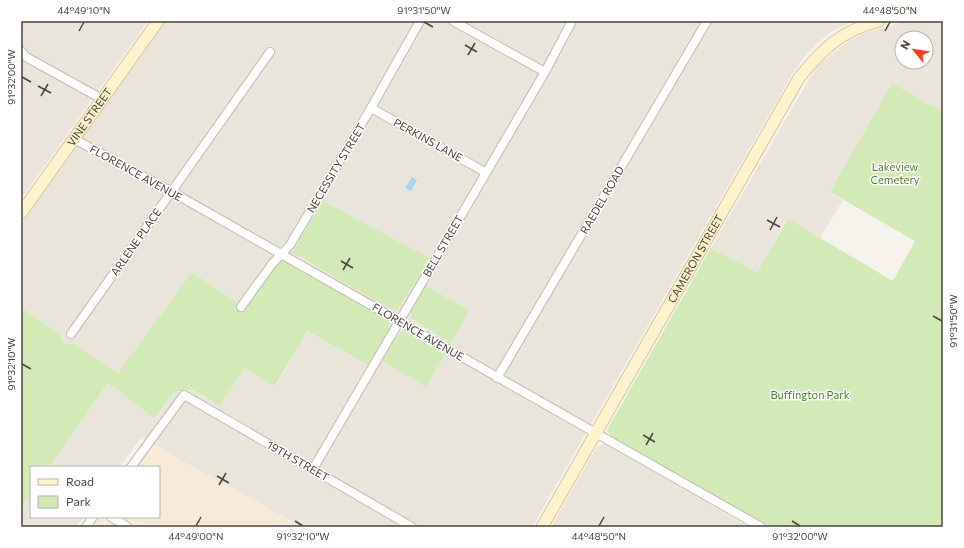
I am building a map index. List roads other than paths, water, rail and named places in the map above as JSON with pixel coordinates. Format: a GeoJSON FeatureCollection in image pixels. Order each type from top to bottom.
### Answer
{"type":"FeatureCollection","features":[{"type":"Feature","properties":{"kind":"main road","name":"VINE STREET"},"geometry":{"type":"LineString","coordinates":[[21,213],[158,21]]}},
{"type":"Feature","properties":{"kind":"main road","name":"CAMERON STREET"},"geometry":{"type":"LineString","coordinates":[[544,526],[799,78],[816,57],[836,39],[852,30],[879,21]]}},
{"type":"Feature","properties":{"kind":"street","name":"NECESSITY STREET"},"geometry":{"type":"LineString","coordinates":[[241,307],[270,266],[290,245],[371,108],[420,21]]}},
{"type":"Feature","properties":{"kind":"street"},"geometry":{"type":"LineString","coordinates":[[453,21],[545,72]]}},
{"type":"Feature","properties":{"kind":"street","name":"BELL STREET"},"geometry":{"type":"LineString","coordinates":[[313,469],[485,172],[545,72],[572,21]]}},
{"type":"Feature","properties":{"kind":"street","name":"RAEDEL ROAD"},"geometry":{"type":"LineString","coordinates":[[497,378],[707,21]]}},
{"type":"Feature","properties":{"kind":"street"},"geometry":{"type":"LineString","coordinates":[[21,51],[26,57],[102,99]]}},
{"type":"Feature","properties":{"kind":"street","name":"ARLENE PLACE"},"geometry":{"type":"LineString","coordinates":[[71,334],[270,52]]}},
{"type":"Feature","properties":{"kind":"street","name":"PERKINS LANE"},"geometry":{"type":"LineString","coordinates":[[371,108],[485,172]]}},
{"type":"Feature","properties":{"kind":"street","name":"FLORENCE AVENUE"},"geometry":{"type":"LineString","coordinates":[[74,139],[172,192],[400,321],[757,526]]}},
{"type":"Feature","properties":{"kind":"street","name":"19TH STREET"},"geometry":{"type":"LineString","coordinates":[[131,466],[184,395],[412,527]]}},
{"type":"Feature","properties":{"kind":"street"},"geometry":{"type":"LineString","coordinates":[[86,527],[92,518]]}},
{"type":"Feature","properties":{"kind":"street"},"geometry":{"type":"LineString","coordinates":[[113,518],[128,527]]}},
{"type":"Feature","properties":{"kind":"water"},"geometry":{"type":"Polygon","coordinates":[[[412,177],[417,180],[411,191],[405,188],[412,177]]]}},
{"type":"Feature","properties":{"kind":"park label","name":"Lakeview Cemetery"},"geometry":{"type":"Point","coordinates":[895,173]}},
{"type":"Feature","properties":{"kind":"park label","name":"Buffington Park"},"geometry":{"type":"Point","coordinates":[810,395]}}]}
